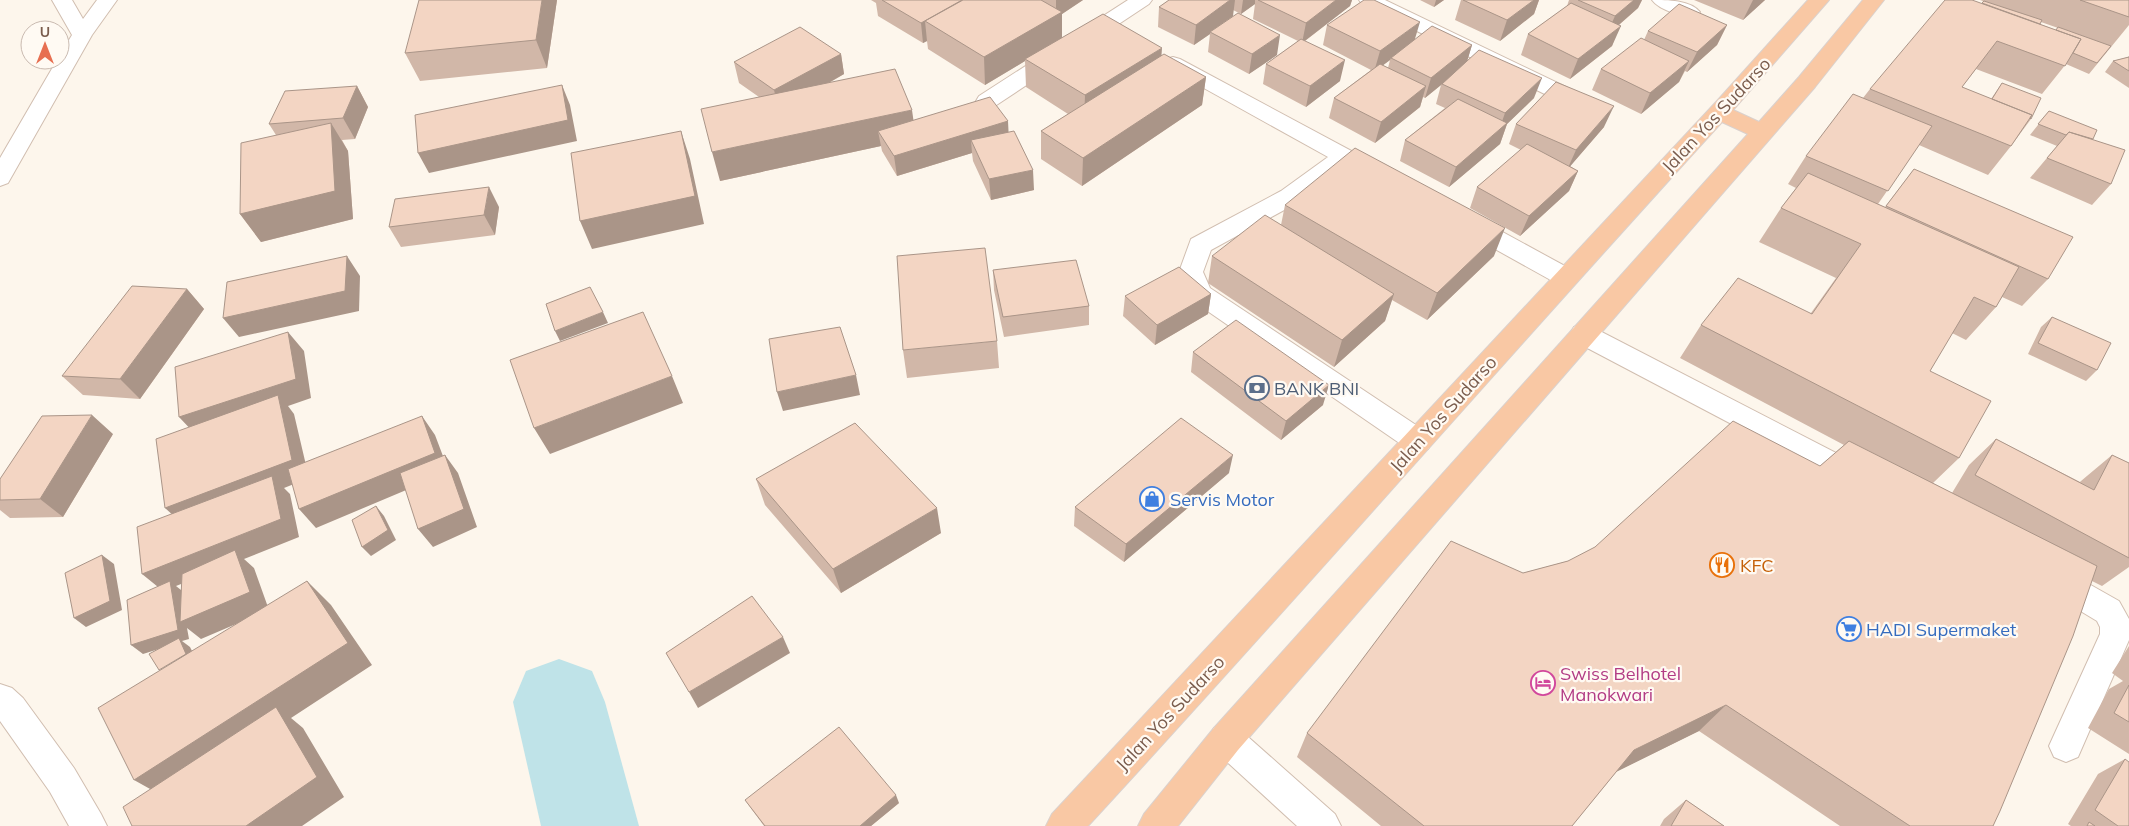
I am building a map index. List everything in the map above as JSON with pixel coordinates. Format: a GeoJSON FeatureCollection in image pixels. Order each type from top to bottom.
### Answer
{"type":"FeatureCollection","features":[{"type":"Feature","properties":{"kind":"highway","name":"Jalan Yos Sudarso"},"geometry":{"type":"LineString","coordinates":[[1064,826],[1182,701],[1565,277],[1780,47],[1819,0]]}},
{"type":"Feature","properties":{"kind":"highway"},"geometry":{"type":"LineString","coordinates":[[1156,826],[1226,739],[1807,82],[1874,0]]}},
{"type":"Feature","properties":{"kind":"highway"},"geometry":{"type":"LineString","coordinates":[[1718,112],[1763,132]]}},
{"type":"Feature","properties":{"kind":"street"},"geometry":{"type":"LineString","coordinates":[[62,0],[82,35]]}},
{"type":"Feature","properties":{"kind":"street"},"geometry":{"type":"LineString","coordinates":[[0,178],[82,35],[107,0]]}},
{"type":"Feature","properties":{"kind":"street"},"geometry":{"type":"LineString","coordinates":[[987,101],[1112,30],[1142,0]]}},
{"type":"Feature","properties":{"kind":"street"},"geometry":{"type":"LineString","coordinates":[[1369,0],[1596,110]]}},
{"type":"Feature","properties":{"kind":"street"},"geometry":{"type":"LineString","coordinates":[[1662,0],[1690,12]]}},
{"type":"Feature","properties":{"kind":"street"},"geometry":{"type":"LineString","coordinates":[[1155,54],[1395,184]]}},
{"type":"Feature","properties":{"kind":"street"},"geometry":{"type":"LineString","coordinates":[[0,134],[22,139]]}},
{"type":"Feature","properties":{"kind":"street"},"geometry":{"type":"LineString","coordinates":[[1344,156],[1289,197],[1200,245],[1190,272],[1199,293],[1418,441]]}},
{"type":"Feature","properties":{"kind":"street"},"geometry":{"type":"LineString","coordinates":[[1446,212],[1565,277]]}},
{"type":"Feature","properties":{"kind":"street"},"geometry":{"type":"LineString","coordinates":[[1583,334],[1881,489]]}},
{"type":"Feature","properties":{"kind":"street"},"geometry":{"type":"LineString","coordinates":[[2030,567],[2074,590],[2108,611],[2116,625],[2116,634],[2066,746]]}},
{"type":"Feature","properties":{"kind":"street"},"geometry":{"type":"LineString","coordinates":[[0,699],[10,709],[62,780],[89,826]]}},
{"type":"Feature","properties":{"kind":"street"},"geometry":{"type":"LineString","coordinates":[[1226,739],[1323,826]]}},
{"type":"Feature","properties":{"kind":"building"},"geometry":{"type":"Polygon","coordinates":[[[419,0],[542,0],[536,40],[405,53],[419,0]]]}},
{"type":"Feature","properties":{"kind":"building"},"geometry":{"type":"Polygon","coordinates":[[[882,0],[962,0],[921,23],[882,0]]]}},
{"type":"Feature","properties":{"kind":"building"},"geometry":{"type":"Polygon","coordinates":[[[963,0],[1041,0],[1062,12],[984,57],[925,21],[963,0]]]}},
{"type":"Feature","properties":{"kind":"building"},"geometry":{"type":"Polygon","coordinates":[[[1169,0],[1230,0],[1196,25],[1159,7],[1169,0]]]}},
{"type":"Feature","properties":{"kind":"building"},"geometry":{"type":"Polygon","coordinates":[[[1258,0],[1336,0],[1306,23],[1258,0]]]}},
{"type":"Feature","properties":{"kind":"building"},"geometry":{"type":"Polygon","coordinates":[[[1364,0],[1374,0],[1420,22],[1380,51],[1327,25],[1364,0]]]}},
{"type":"Feature","properties":{"kind":"building"},"geometry":{"type":"Polygon","coordinates":[[[1463,0],[1534,0],[1507,20],[1463,0]]]}},
{"type":"Feature","properties":{"kind":"building"},"geometry":{"type":"Polygon","coordinates":[[[1578,0],[1634,0],[1615,16],[1578,0]]]}},
{"type":"Feature","properties":{"kind":"building"},"geometry":{"type":"Polygon","coordinates":[[[1945,0],[1972,0],[2081,39],[2065,66],[1997,41],[1962,87],[2032,115],[2011,146],[1870,89],[1945,0]]]}},
{"type":"Feature","properties":{"kind":"building"},"geometry":{"type":"Polygon","coordinates":[[[2080,0],[2129,0],[2129,17],[2080,0]]]}},
{"type":"Feature","properties":{"kind":"building"},"geometry":{"type":"Polygon","coordinates":[[[1984,1],[2042,20],[2040,24],[1982,3],[1984,1]]]}},
{"type":"Feature","properties":{"kind":"building"},"geometry":{"type":"Polygon","coordinates":[[[1571,3],[1621,26],[1578,59],[1528,34],[1571,3]]]}},
{"type":"Feature","properties":{"kind":"building"},"geometry":{"type":"Polygon","coordinates":[[[1679,4],[1727,25],[1697,52],[1648,31],[1679,4]]]}},
{"type":"Feature","properties":{"kind":"building"},"geometry":{"type":"Polygon","coordinates":[[[1238,13],[1280,35],[1252,54],[1210,32],[1238,13]]]}},
{"type":"Feature","properties":{"kind":"building"},"geometry":{"type":"Polygon","coordinates":[[[1103,14],[1162,48],[1085,95],[1025,59],[1103,14]]]}},
{"type":"Feature","properties":{"kind":"building"},"geometry":{"type":"Polygon","coordinates":[[[1432,26],[1472,45],[1431,78],[1391,58],[1432,26]]]}},
{"type":"Feature","properties":{"kind":"building"},"geometry":{"type":"Polygon","coordinates":[[[800,27],[841,54],[774,90],[734,62],[800,27]]]}},
{"type":"Feature","properties":{"kind":"building"},"geometry":{"type":"Polygon","coordinates":[[[2058,27],[2111,46],[2097,63],[2073,53],[2081,39],[2056,30],[2058,27]]]}},
{"type":"Feature","properties":{"kind":"building"},"geometry":{"type":"Polygon","coordinates":[[[1641,38],[1689,61],[1650,93],[1601,69],[1641,38]]]}},
{"type":"Feature","properties":{"kind":"building"},"geometry":{"type":"Polygon","coordinates":[[[1301,39],[1345,60],[1310,86],[1266,64],[1301,39]]]}},
{"type":"Feature","properties":{"kind":"building"},"geometry":{"type":"Polygon","coordinates":[[[1479,50],[1542,78],[1505,113],[1442,84],[1479,50]]]}},
{"type":"Feature","properties":{"kind":"building"},"geometry":{"type":"Polygon","coordinates":[[[1164,54],[1206,77],[1083,158],[1041,131],[1164,54]]]}},
{"type":"Feature","properties":{"kind":"building"},"geometry":{"type":"Polygon","coordinates":[[[2129,57],[2129,71],[2113,61],[2129,57]]]}},
{"type":"Feature","properties":{"kind":"building"},"geometry":{"type":"Polygon","coordinates":[[[1380,64],[1426,86],[1381,122],[1334,98],[1380,64]]]}},
{"type":"Feature","properties":{"kind":"building"},"geometry":{"type":"Polygon","coordinates":[[[895,69],[912,110],[712,152],[701,109],[895,69]]]}},
{"type":"Feature","properties":{"kind":"building"},"geometry":{"type":"Polygon","coordinates":[[[1556,82],[1614,106],[1576,150],[1516,124],[1556,82]]]}},
{"type":"Feature","properties":{"kind":"building"},"geometry":{"type":"Polygon","coordinates":[[[2002,83],[2041,98],[2031,119],[2032,115],[1992,99],[2002,83]]]}},
{"type":"Feature","properties":{"kind":"building"},"geometry":{"type":"Polygon","coordinates":[[[562,85],[568,120],[418,153],[415,115],[562,85]]]}},
{"type":"Feature","properties":{"kind":"building"},"geometry":{"type":"Polygon","coordinates":[[[357,86],[343,118],[269,124],[285,91],[357,86]]]}},
{"type":"Feature","properties":{"kind":"building"},"geometry":{"type":"Polygon","coordinates":[[[1853,94],[1932,126],[1888,191],[1806,156],[1853,94]]]}},
{"type":"Feature","properties":{"kind":"building"},"geometry":{"type":"Polygon","coordinates":[[[990,97],[1008,121],[894,156],[878,131],[990,97]]]}},
{"type":"Feature","properties":{"kind":"building"},"geometry":{"type":"Polygon","coordinates":[[[1458,99],[1507,123],[1456,167],[1405,140],[1458,99]]]}},
{"type":"Feature","properties":{"kind":"building"},"geometry":{"type":"Polygon","coordinates":[[[2049,111],[2097,130],[2093,139],[2069,132],[2066,135],[2038,124],[2049,111]]]}},
{"type":"Feature","properties":{"kind":"building"},"geometry":{"type":"Polygon","coordinates":[[[331,123],[335,191],[240,214],[241,143],[331,123]]]}},
{"type":"Feature","properties":{"kind":"building"},"geometry":{"type":"Polygon","coordinates":[[[681,131],[695,196],[580,221],[571,153],[681,131]]]}},
{"type":"Feature","properties":{"kind":"building"},"geometry":{"type":"Polygon","coordinates":[[[1014,131],[1033,170],[989,179],[971,140],[1014,131]]]}},
{"type":"Feature","properties":{"kind":"building"},"geometry":{"type":"Polygon","coordinates":[[[2069,132],[2125,150],[2111,184],[2047,158],[2069,132]]]}},
{"type":"Feature","properties":{"kind":"building"},"geometry":{"type":"Polygon","coordinates":[[[1527,144],[1578,171],[1529,216],[1477,187],[1527,144]]]}},
{"type":"Feature","properties":{"kind":"building"},"geometry":{"type":"Polygon","coordinates":[[[1355,148],[1505,228],[1437,293],[1285,205],[1355,148]]]}},
{"type":"Feature","properties":{"kind":"building"},"geometry":{"type":"Polygon","coordinates":[[[1914,169],[2073,237],[2048,279],[1886,206],[1914,169]]]}},
{"type":"Feature","properties":{"kind":"building"},"geometry":{"type":"Polygon","coordinates":[[[1808,173],[2019,267],[1996,307],[1974,297],[1930,371],[1991,401],[1959,458],[1701,325],[1738,278],[1812,314],[1861,244],[1781,208],[1808,173]]]}},
{"type":"Feature","properties":{"kind":"building"},"geometry":{"type":"Polygon","coordinates":[[[489,187],[484,215],[389,227],[395,199],[489,187]]]}},
{"type":"Feature","properties":{"kind":"building"},"geometry":{"type":"Polygon","coordinates":[[[1265,215],[1394,294],[1342,340],[1212,256],[1265,215]]]}},
{"type":"Feature","properties":{"kind":"building"},"geometry":{"type":"Polygon","coordinates":[[[985,248],[997,341],[903,350],[897,256],[985,248]]]}},
{"type":"Feature","properties":{"kind":"building"},"geometry":{"type":"Polygon","coordinates":[[[347,256],[345,291],[223,318],[227,282],[347,256]]]}},
{"type":"Feature","properties":{"kind":"building"},"geometry":{"type":"Polygon","coordinates":[[[1076,260],[1089,306],[1003,317],[993,270],[1076,260]]]}},
{"type":"Feature","properties":{"kind":"building"},"geometry":{"type":"Polygon","coordinates":[[[1179,267],[1211,294],[1157,325],[1125,296],[1179,267]]]}},
{"type":"Feature","properties":{"kind":"building"},"geometry":{"type":"Polygon","coordinates":[[[132,286],[187,289],[120,379],[62,376],[132,286]]]}},
{"type":"Feature","properties":{"kind":"building"},"geometry":{"type":"Polygon","coordinates":[[[590,287],[603,312],[555,331],[546,304],[590,287]]]}},
{"type":"Feature","properties":{"kind":"building"},"geometry":{"type":"Polygon","coordinates":[[[643,312],[672,376],[534,428],[510,360],[643,312]]]}},
{"type":"Feature","properties":{"kind":"building"},"geometry":{"type":"Polygon","coordinates":[[[2052,317],[2111,343],[2097,370],[2038,343],[2052,317]]]}},
{"type":"Feature","properties":{"kind":"building"},"geometry":{"type":"Polygon","coordinates":[[[1236,320],[1329,385],[1286,421],[1193,352],[1236,320]]]}},
{"type":"Feature","properties":{"kind":"building"},"geometry":{"type":"Polygon","coordinates":[[[840,327],[856,375],[777,392],[769,339],[840,327]]]}},
{"type":"Feature","properties":{"kind":"building"},"geometry":{"type":"Polygon","coordinates":[[[288,332],[296,379],[179,417],[175,367],[288,332]]]}},
{"type":"Feature","properties":{"kind":"building"},"geometry":{"type":"Polygon","coordinates":[[[278,395],[292,460],[165,508],[156,439],[278,395]]]}},
{"type":"Feature","properties":{"kind":"building"},"geometry":{"type":"Polygon","coordinates":[[[92,415],[40,499],[0,500],[0,479],[42,416],[92,415]]]}},
{"type":"Feature","properties":{"kind":"building"},"geometry":{"type":"Polygon","coordinates":[[[422,416],[435,453],[299,509],[288,469],[422,416]]]}},
{"type":"Feature","properties":{"kind":"building","name":"Servis Motor"},"geometry":{"type":"Polygon","coordinates":[[[1181,418],[1233,455],[1126,544],[1075,507],[1181,418]]]}},
{"type":"Feature","properties":{"kind":"building"},"geometry":{"type":"Polygon","coordinates":[[[1733,421],[1820,466],[1849,441],[2097,566],[2073,636],[1993,826],[1910,826],[1726,705],[1634,750],[1572,826],[1424,826],[1307,733],[1451,541],[1523,573],[1568,561],[1595,547],[1733,421]]]}},
{"type":"Feature","properties":{"kind":"building"},"geometry":{"type":"Polygon","coordinates":[[[855,423],[937,508],[833,569],[756,479],[855,423]]]}},
{"type":"Feature","properties":{"kind":"building"},"geometry":{"type":"Polygon","coordinates":[[[1996,439],[2094,490],[2112,455],[2129,463],[2129,558],[1975,475],[1996,439]]]}},
{"type":"Feature","properties":{"kind":"building"},"geometry":{"type":"Polygon","coordinates":[[[445,455],[464,509],[418,529],[400,473],[445,455]]]}},
{"type":"Feature","properties":{"kind":"building"},"geometry":{"type":"Polygon","coordinates":[[[272,476],[281,519],[142,574],[137,527],[272,476]]]}},
{"type":"Feature","properties":{"kind":"building"},"geometry":{"type":"Polygon","coordinates":[[[376,506],[388,530],[362,547],[352,520],[376,506]]]}},
{"type":"Feature","properties":{"kind":"building"},"geometry":{"type":"Polygon","coordinates":[[[235,550],[250,592],[180,622],[182,574],[235,550]]]}},
{"type":"Feature","properties":{"kind":"building"},"geometry":{"type":"Polygon","coordinates":[[[102,555],[110,601],[74,618],[65,573],[102,555]]]}},
{"type":"Feature","properties":{"kind":"building"},"geometry":{"type":"Polygon","coordinates":[[[170,581],[178,630],[131,645],[127,600],[170,581]]]}},
{"type":"Feature","properties":{"kind":"building"},"geometry":{"type":"Polygon","coordinates":[[[307,581],[348,643],[134,780],[98,708],[307,581]]]}},
{"type":"Feature","properties":{"kind":"building"},"geometry":{"type":"Polygon","coordinates":[[[752,596],[783,637],[689,692],[666,653],[752,596]]]}},
{"type":"Feature","properties":{"kind":"building"},"geometry":{"type":"Polygon","coordinates":[[[179,638],[186,654],[159,670],[149,654],[179,638]]]}},
{"type":"Feature","properties":{"kind":"building"},"geometry":{"type":"Polygon","coordinates":[[[2129,685],[2129,722],[2114,713],[2129,685]]]}},
{"type":"Feature","properties":{"kind":"building"},"geometry":{"type":"Polygon","coordinates":[[[276,707],[317,777],[246,826],[132,826],[123,807],[276,707]]]}},
{"type":"Feature","properties":{"kind":"building"},"geometry":{"type":"Polygon","coordinates":[[[839,727],[896,795],[860,826],[765,826],[745,800],[839,727]]]}},
{"type":"Feature","properties":{"kind":"building"},"geometry":{"type":"Polygon","coordinates":[[[2125,759],[2129,762],[2129,826],[2118,826],[2095,810],[2125,759]]]}},
{"type":"Feature","properties":{"kind":"building"},"geometry":{"type":"Polygon","coordinates":[[[1686,800],[1724,826],[1671,826],[1686,800]]]}},
{"type":"Feature","properties":{"kind":"building"},"geometry":{"type":"Polygon","coordinates":[[[2089,822],[2095,826],[2087,826],[2089,822]]]}},
{"type":"Feature","properties":{"kind":"waterway"},"geometry":{"type":"LineString","coordinates":[[559,702],[590,826]]}},
{"type":"Feature","properties":{"kind":"place","name":"BANK BNI"},"geometry":{"type":"Point","coordinates":[1257,388]}},
{"type":"Feature","properties":{"kind":"place","name":"Servis Motor"},"geometry":{"type":"Point","coordinates":[1152,499]}},
{"type":"Feature","properties":{"kind":"place","name":"KFC"},"geometry":{"type":"Point","coordinates":[1722,565]}},
{"type":"Feature","properties":{"kind":"place","name":"HADI Supermaket"},"geometry":{"type":"Point","coordinates":[1849,629]}},
{"type":"Feature","properties":{"kind":"place","name":"Swiss Belhotel Manokwari"},"geometry":{"type":"Point","coordinates":[1543,683]}}]}
